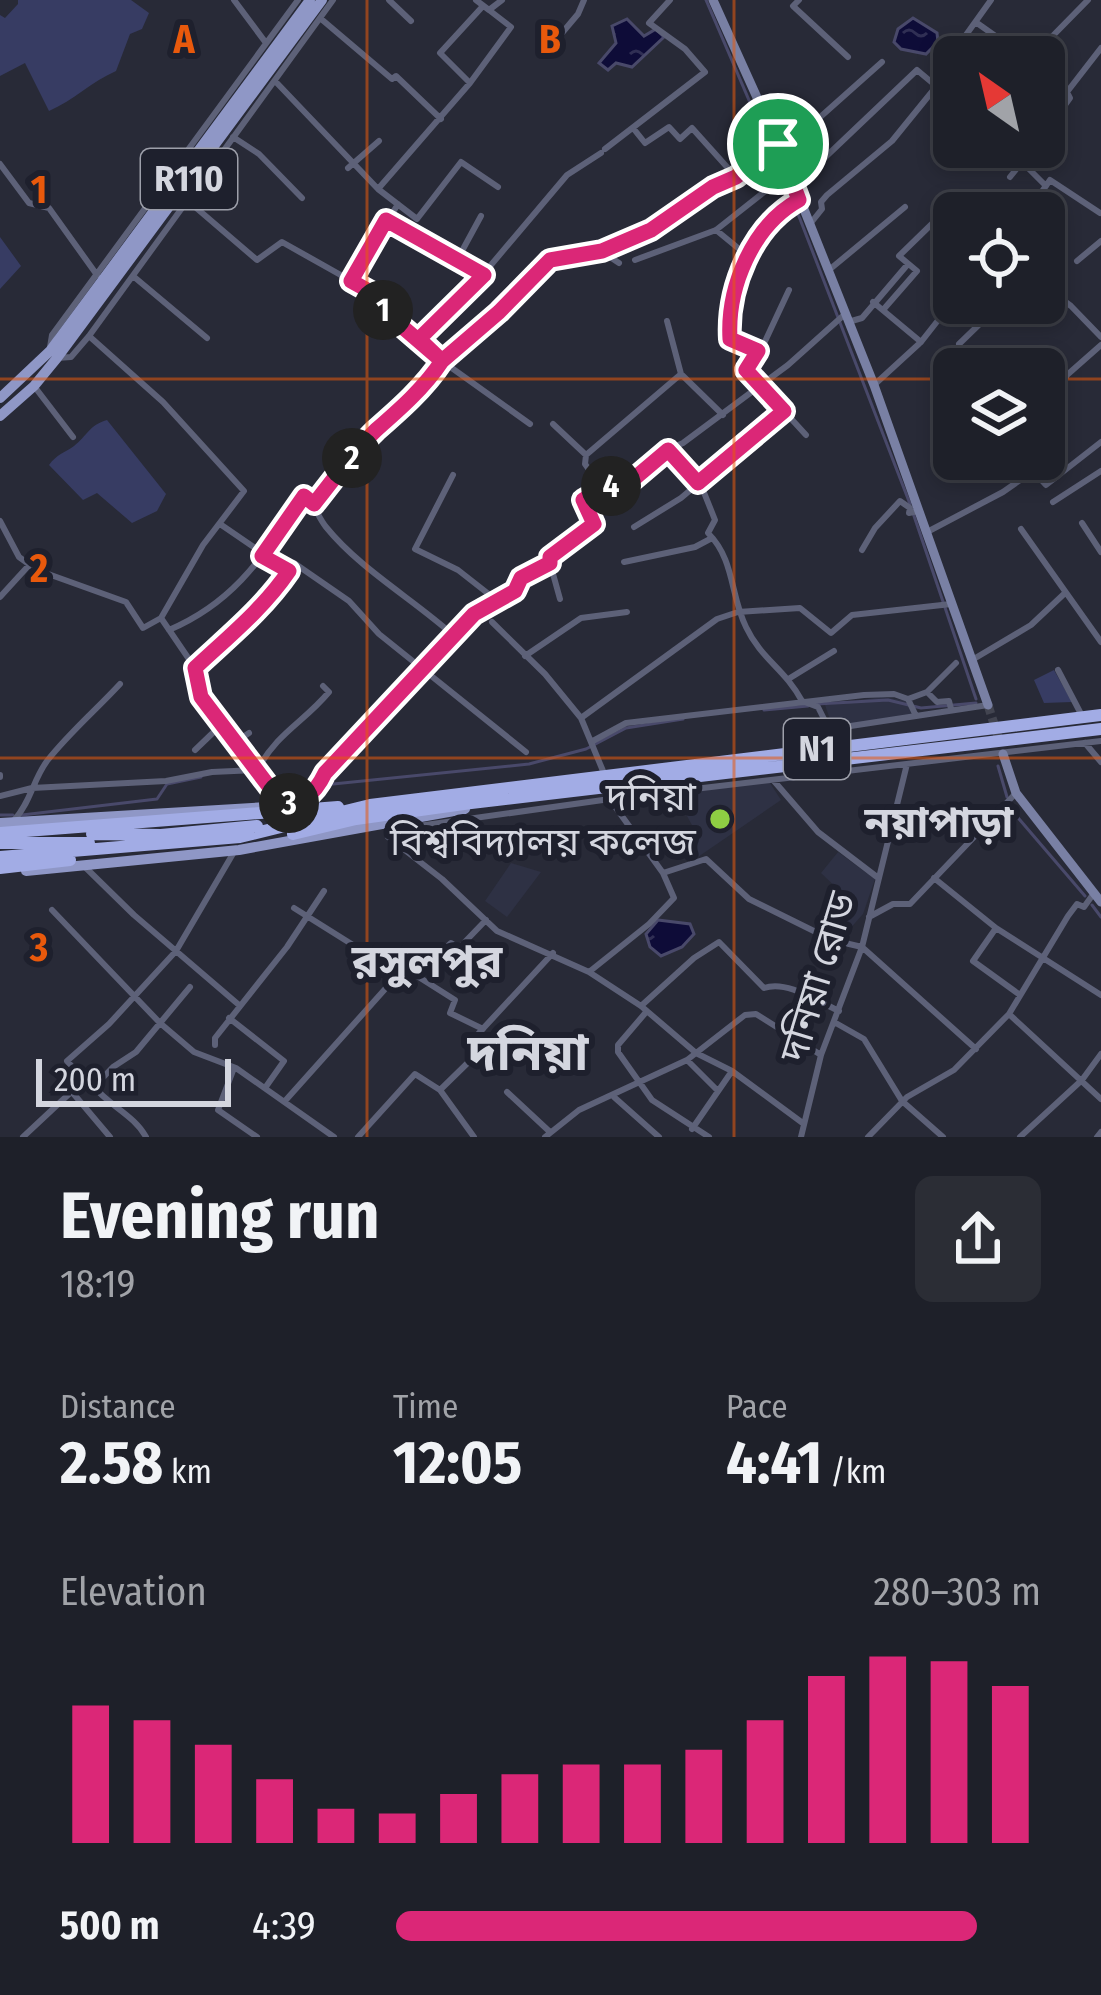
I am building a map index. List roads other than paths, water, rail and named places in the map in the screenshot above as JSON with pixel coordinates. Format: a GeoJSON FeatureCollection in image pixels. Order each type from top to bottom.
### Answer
{"type":"FeatureCollection","features":[{"type":"Feature","properties":{"kind":"highway"},"geometry":{"type":"LineString","coordinates":[[0,850],[65,852],[240,837],[416,795],[833,735],[1100,710]]}},
{"type":"Feature","properties":{"kind":"highway","name":"N1"},"geometry":{"type":"LineString","coordinates":[[375,805],[1100,710]]}},
{"type":"Feature","properties":{"kind":"highway","name":"N1"},"geometry":{"type":"LineString","coordinates":[[0,870],[237,845],[356,819],[691,784],[1101,729]]}},
{"type":"Feature","properties":{"kind":"highway"},"geometry":{"type":"LineString","coordinates":[[80,828],[375,805]]}},
{"type":"Feature","properties":{"kind":"highway"},"geometry":{"type":"LineString","coordinates":[[80,828],[346,812]]}},
{"type":"Feature","properties":{"kind":"highway"},"geometry":{"type":"LineString","coordinates":[[5,829],[163,830],[328,816]]}},
{"type":"Feature","properties":{"kind":"highway"},"geometry":{"type":"LineString","coordinates":[[5,829],[161,835],[311,820]]}},
{"type":"Feature","properties":{"kind":"highway"},"geometry":{"type":"LineString","coordinates":[[0,850],[169,845]]}},
{"type":"Feature","properties":{"kind":"highway"},"geometry":{"type":"LineString","coordinates":[[0,850],[119,848]]}},
{"type":"Feature","properties":{"kind":"main road","name":"R110"},"geometry":{"type":"LineString","coordinates":[[0,416],[34,386],[310,0]]}},
{"type":"Feature","properties":{"kind":"main road","name":"R110"},"geometry":{"type":"LineString","coordinates":[[0,398],[53,354],[322,0]]}},
{"type":"Feature","properties":{"kind":"main road"},"geometry":{"type":"LineString","coordinates":[[713,0],[874,385],[988,706]]}},
{"type":"Feature","properties":{"kind":"main road"},"geometry":{"type":"LineString","coordinates":[[1003,754],[1016,793],[1098,897]]}},
{"type":"Feature","properties":{"kind":"main road","name":"N1"},"geometry":{"type":"LineString","coordinates":[[0,870],[85,867],[235,850],[503,801]]}},
{"type":"Feature","properties":{"kind":"main road"},"geometry":{"type":"LineString","coordinates":[[5,829],[277,805],[375,805]]}},
{"type":"Feature","properties":{"kind":"street"},"geometry":{"type":"LineString","coordinates":[[233,0],[266,43]]}},
{"type":"Feature","properties":{"kind":"street"},"geometry":{"type":"LineString","coordinates":[[298,0],[52,335],[53,354],[71,357],[88,337],[333,0]]}},
{"type":"Feature","properties":{"kind":"street"},"geometry":{"type":"LineString","coordinates":[[389,0],[411,21]]}},
{"type":"Feature","properties":{"kind":"street"},"geometry":{"type":"LineString","coordinates":[[470,83],[440,53],[482,5],[502,0]]}},
{"type":"Feature","properties":{"kind":"street"},"geometry":{"type":"LineString","coordinates":[[419,339],[484,275],[567,175],[705,73],[685,49],[649,23],[670,0]]}},
{"type":"Feature","properties":{"kind":"street"},"geometry":{"type":"LineString","coordinates":[[800,0],[794,6],[848,57]]}},
{"type":"Feature","properties":{"kind":"street"},"geometry":{"type":"LineString","coordinates":[[968,36],[991,0]]}},
{"type":"Feature","properties":{"kind":"street"},"geometry":{"type":"LineString","coordinates":[[1051,36],[1088,0]]}},
{"type":"Feature","properties":{"kind":"street"},"geometry":{"type":"LineString","coordinates":[[546,52],[578,14],[579,2]]}},
{"type":"Feature","properties":{"kind":"street"},"geometry":{"type":"LineString","coordinates":[[378,189],[512,27],[482,5]]}},
{"type":"Feature","properties":{"kind":"street"},"geometry":{"type":"LineString","coordinates":[[320,18],[392,79],[396,76],[440,118]]}},
{"type":"Feature","properties":{"kind":"street"},"geometry":{"type":"LineString","coordinates":[[977,23],[997,36]]}},
{"type":"Feature","properties":{"kind":"street"},"geometry":{"type":"LineString","coordinates":[[1065,105],[1070,98],[1067,92],[1101,48]]}},
{"type":"Feature","properties":{"kind":"street"},"geometry":{"type":"LineString","coordinates":[[314,504],[442,361],[550,260],[602,251],[651,230],[778,147],[882,62]]}},
{"type":"Feature","properties":{"kind":"street"},"geometry":{"type":"LineString","coordinates":[[794,188],[917,70],[933,83]]}},
{"type":"Feature","properties":{"kind":"street"},"geometry":{"type":"LineString","coordinates":[[275,81],[352,165],[417,219],[461,162],[498,187]]}},
{"type":"Feature","properties":{"kind":"street"},"geometry":{"type":"LineString","coordinates":[[810,224],[827,195],[892,141],[933,85]]}},
{"type":"Feature","properties":{"kind":"street"},"geometry":{"type":"LineString","coordinates":[[633,128],[645,142],[669,127],[680,140],[692,128],[736,177]]}},
{"type":"Feature","properties":{"kind":"street"},"geometry":{"type":"LineString","coordinates":[[233,137],[259,154],[302,198]]}},
{"type":"Feature","properties":{"kind":"street"},"geometry":{"type":"LineString","coordinates":[[352,165],[379,141]]}},
{"type":"Feature","properties":{"kind":"street"},"geometry":{"type":"LineString","coordinates":[[0,164],[29,203],[49,208],[97,275]]}},
{"type":"Feature","properties":{"kind":"street"},"geometry":{"type":"LineString","coordinates":[[1010,177],[1017,168]]}},
{"type":"Feature","properties":{"kind":"street"},"geometry":{"type":"LineString","coordinates":[[1028,168],[1046,186]]}},
{"type":"Feature","properties":{"kind":"street"},"geometry":{"type":"LineString","coordinates":[[635,260],[716,230],[787,174]]}},
{"type":"Feature","properties":{"kind":"street"},"geometry":{"type":"LineString","coordinates":[[1042,192],[1050,180],[1100,213]]}},
{"type":"Feature","properties":{"kind":"street"},"geometry":{"type":"LineString","coordinates":[[163,185],[257,260],[282,242],[378,296],[377,305],[442,361],[530,424]]}},
{"type":"Feature","properties":{"kind":"street"},"geometry":{"type":"LineString","coordinates":[[758,351],[730,339],[735,286],[770,224],[799,200]]}},
{"type":"Feature","properties":{"kind":"street"},"geometry":{"type":"LineString","coordinates":[[351,281],[398,204]]}},
{"type":"Feature","properties":{"kind":"street"},"geometry":{"type":"LineString","coordinates":[[829,270],[905,207]]}},
{"type":"Feature","properties":{"kind":"street"},"geometry":{"type":"LineString","coordinates":[[456,262],[481,216]]}},
{"type":"Feature","properties":{"kind":"street"},"geometry":{"type":"LineString","coordinates":[[386,220],[484,275]]}},
{"type":"Feature","properties":{"kind":"street"},"geometry":{"type":"LineString","coordinates":[[883,310],[917,271],[899,256],[933,223]]}},
{"type":"Feature","properties":{"kind":"street"},"geometry":{"type":"LineString","coordinates":[[716,230],[748,257]]}},
{"type":"Feature","properties":{"kind":"street"},"geometry":{"type":"LineString","coordinates":[[1077,261],[1101,241]]}},
{"type":"Feature","properties":{"kind":"street"},"geometry":{"type":"LineString","coordinates":[[602,251],[619,263]]}},
{"type":"Feature","properties":{"kind":"street"},"geometry":{"type":"LineString","coordinates":[[560,599],[550,557],[594,524],[582,502],[610,484],[616,494],[668,450],[788,365],[832,324],[862,317],[908,264]]}},
{"type":"Feature","properties":{"kind":"street"},"geometry":{"type":"LineString","coordinates":[[133,276],[207,338]]}},
{"type":"Feature","properties":{"kind":"street"},"geometry":{"type":"LineString","coordinates":[[789,290],[746,370],[806,435]]}},
{"type":"Feature","properties":{"kind":"street"},"geometry":{"type":"LineString","coordinates":[[873,302],[921,342]]}},
{"type":"Feature","properties":{"kind":"street"},"geometry":{"type":"LineString","coordinates":[[1065,302],[1101,341],[1065,378]]}},
{"type":"Feature","properties":{"kind":"street"},"geometry":{"type":"LineString","coordinates":[[667,321],[680,374],[723,415]]}},
{"type":"Feature","properties":{"kind":"street"},"geometry":{"type":"LineString","coordinates":[[874,385],[935,324]]}},
{"type":"Feature","properties":{"kind":"street"},"geometry":{"type":"LineString","coordinates":[[959,344],[980,324]]}},
{"type":"Feature","properties":{"kind":"street"},"geometry":{"type":"LineString","coordinates":[[0,521],[19,557],[46,576],[126,602],[143,628],[161,618],[186,571],[244,490],[163,402],[88,337]]}},
{"type":"Feature","properties":{"kind":"street"},"geometry":{"type":"LineString","coordinates":[[603,489],[585,464],[586,455],[680,374]]}},
{"type":"Feature","properties":{"kind":"street"},"geometry":{"type":"LineString","coordinates":[[34,386],[73,437]]}},
{"type":"Feature","properties":{"kind":"street"},"geometry":{"type":"LineString","coordinates":[[634,527],[698,483],[784,411]]}},
{"type":"Feature","properties":{"kind":"street"},"geometry":{"type":"LineString","coordinates":[[553,424],[586,455]]}},
{"type":"Feature","properties":{"kind":"street"},"geometry":{"type":"LineString","coordinates":[[929,531],[1033,471],[1046,485],[1101,442]]}},
{"type":"Feature","properties":{"kind":"street"},"geometry":{"type":"LineString","coordinates":[[668,450],[698,483],[715,518],[708,531],[731,570],[738,612],[763,655],[790,678],[833,735],[951,709],[988,706]]}},
{"type":"Feature","properties":{"kind":"street"},"geometry":{"type":"LineString","coordinates":[[1053,502],[1101,471]]}},
{"type":"Feature","properties":{"kind":"street"},"geometry":{"type":"LineString","coordinates":[[453,475],[416,549],[458,570],[495,599]]}},
{"type":"Feature","properties":{"kind":"street"},"geometry":{"type":"LineString","coordinates":[[170,630],[225,600],[304,496],[314,504],[326,528],[453,635]]}},
{"type":"Feature","properties":{"kind":"street"},"geometry":{"type":"LineString","coordinates":[[862,550],[901,501],[916,512]]}},
{"type":"Feature","properties":{"kind":"street"},"geometry":{"type":"LineString","coordinates":[[1082,523],[1101,552]]}},
{"type":"Feature","properties":{"kind":"street"},"geometry":{"type":"LineString","coordinates":[[220,524],[289,571]]}},
{"type":"Feature","properties":{"kind":"street"},"geometry":{"type":"LineString","coordinates":[[1021,529],[1101,642]]}},
{"type":"Feature","properties":{"kind":"street"},"geometry":{"type":"LineString","coordinates":[[624,562],[695,547],[712,538]]}},
{"type":"Feature","properties":{"kind":"street"},"geometry":{"type":"LineString","coordinates":[[0,598],[31,562]]}},
{"type":"Feature","properties":{"kind":"street"},"geometry":{"type":"LineString","coordinates":[[195,668],[258,611],[294,563],[332,588],[379,634],[526,752]]}},
{"type":"Feature","properties":{"kind":"street"},"geometry":{"type":"LineString","coordinates":[[161,618],[195,668],[201,697],[277,797],[277,805],[304,800],[453,635],[495,599],[515,591],[521,578],[550,563]]}},
{"type":"Feature","properties":{"kind":"street"},"geometry":{"type":"LineString","coordinates":[[972,659],[1030,625],[1065,593]]}},
{"type":"Feature","properties":{"kind":"street"},"geometry":{"type":"LineString","coordinates":[[581,718],[705,627],[738,612],[800,608],[831,633],[852,615],[951,604]]}},
{"type":"Feature","properties":{"kind":"street"},"geometry":{"type":"LineString","coordinates":[[525,656],[581,618],[627,612]]}},
{"type":"Feature","properties":{"kind":"street"},"geometry":{"type":"LineString","coordinates":[[492,622],[581,718],[603,771]]}},
{"type":"Feature","properties":{"kind":"street"},"geometry":{"type":"LineString","coordinates":[[790,678],[834,652]]}},
{"type":"Feature","properties":{"kind":"street"},"geometry":{"type":"LineString","coordinates":[[592,745],[626,723],[884,693],[908,699],[927,692],[956,663]]}},
{"type":"Feature","properties":{"kind":"street"},"geometry":{"type":"LineString","coordinates":[[1058,670],[1080,712]]}},
{"type":"Feature","properties":{"kind":"street"},"geometry":{"type":"LineString","coordinates":[[5,829],[29,802],[32,788],[54,753],[119,684]]}},
{"type":"Feature","properties":{"kind":"street"},"geometry":{"type":"LineString","coordinates":[[256,770],[290,725],[308,716],[328,692],[322,686]]}},
{"type":"Feature","properties":{"kind":"street"},"geometry":{"type":"LineString","coordinates":[[927,692],[937,702],[949,701],[951,709]]}},
{"type":"Feature","properties":{"kind":"street"},"geometry":{"type":"LineString","coordinates":[[908,699],[916,716]]}},
{"type":"Feature","properties":{"kind":"street"},"geometry":{"type":"LineString","coordinates":[[195,749],[221,725]]}},
{"type":"Feature","properties":{"kind":"street"},"geometry":{"type":"LineString","coordinates":[[234,742],[249,733]]}},
{"type":"Feature","properties":{"kind":"street"},"geometry":{"type":"LineString","coordinates":[[794,739],[798,778]]}},
{"type":"Feature","properties":{"kind":"street"},"geometry":{"type":"LineString","coordinates":[[769,774],[798,778],[1101,741]]}},
{"type":"Feature","properties":{"kind":"street"},"geometry":{"type":"LineString","coordinates":[[1084,742],[1101,762]]}},
{"type":"Feature","properties":{"kind":"street","name":"দনিয়া রোড"},"geometry":{"type":"LineString","coordinates":[[801,1137],[821,1055],[862,947],[907,764]]}},
{"type":"Feature","properties":{"kind":"street"},"geometry":{"type":"LineString","coordinates":[[0,796],[32,788],[166,781],[256,770]]}},
{"type":"Feature","properties":{"kind":"street"},"geometry":{"type":"LineString","coordinates":[[769,774],[818,832],[878,877]]}},
{"type":"Feature","properties":{"kind":"street"},"geometry":{"type":"LineString","coordinates":[[869,917],[897,903],[908,906],[1016,793]]}},
{"type":"Feature","properties":{"kind":"street"},"geometry":{"type":"LineString","coordinates":[[589,972],[674,898],[663,873],[606,794],[390,830],[388,837],[497,931],[589,972],[644,1009],[697,1054],[733,1071],[804,1124]]}},
{"type":"Feature","properties":{"kind":"street"},"geometry":{"type":"LineString","coordinates":[[146,1137],[139,1123],[108,1104],[67,1060],[176,951],[235,850]]}},
{"type":"Feature","properties":{"kind":"street"},"geometry":{"type":"LineString","coordinates":[[663,873],[706,859],[749,899],[832,940],[862,947],[909,994],[949,1022],[976,1049]]}},
{"type":"Feature","properties":{"kind":"street"},"geometry":{"type":"LineString","coordinates":[[85,867],[239,1005]]}},
{"type":"Feature","properties":{"kind":"street"},"geometry":{"type":"LineString","coordinates":[[934,878],[996,928],[1101,995]]}},
{"type":"Feature","properties":{"kind":"street"},"geometry":{"type":"LineString","coordinates":[[215,1045],[215,1038],[287,947],[324,891]]}},
{"type":"Feature","properties":{"kind":"street"},"geometry":{"type":"LineString","coordinates":[[868,1137],[902,1102],[944,1078],[976,1049],[1009,1014],[1077,904],[1083,907],[1098,897]]}},
{"type":"Feature","properties":{"kind":"street"},"geometry":{"type":"LineString","coordinates":[[294,908],[361,950],[370,947],[455,1000],[452,1014],[483,1029]]}},
{"type":"Feature","properties":{"kind":"street"},"geometry":{"type":"LineString","coordinates":[[52,910],[194,1052],[234,1067],[334,1137]]}},
{"type":"Feature","properties":{"kind":"street"},"geometry":{"type":"LineString","coordinates":[[416,976],[451,943],[459,948],[486,920]]}},
{"type":"Feature","properties":{"kind":"street"},"geometry":{"type":"LineString","coordinates":[[996,928],[973,961],[1020,995]]}},
{"type":"Feature","properties":{"kind":"street"},"geometry":{"type":"LineString","coordinates":[[709,1137],[662,1109],[621,1058],[618,1045],[644,1009],[694,958],[719,941],[764,988],[772,984],[786,987],[838,1011]]}},
{"type":"Feature","properties":{"kind":"street"},"geometry":{"type":"LineString","coordinates":[[440,1090],[485,1046],[478,1035],[553,953]]}},
{"type":"Feature","properties":{"kind":"street"},"geometry":{"type":"LineString","coordinates":[[285,1101],[404,968]]}},
{"type":"Feature","properties":{"kind":"street"},"geometry":{"type":"LineString","coordinates":[[94,1087],[113,1066],[136,1052],[190,986]]}},
{"type":"Feature","properties":{"kind":"street"},"geometry":{"type":"LineString","coordinates":[[507,1093],[548,1135],[579,1110],[697,1054],[745,1015],[756,1014],[821,1055]]}},
{"type":"Feature","properties":{"kind":"street"},"geometry":{"type":"LineString","coordinates":[[1009,1014],[1101,1099]]}},
{"type":"Feature","properties":{"kind":"street"},"geometry":{"type":"LineString","coordinates":[[230,1018],[284,1061],[266,1088]]}},
{"type":"Feature","properties":{"kind":"street"},"geometry":{"type":"LineString","coordinates":[[834,1022],[864,1039],[902,1102],[943,1137]]}},
{"type":"Feature","properties":{"kind":"street"},"geometry":{"type":"LineString","coordinates":[[1020,1137],[1082,1080],[1101,1054]]}},
{"type":"Feature","properties":{"kind":"street"},"geometry":{"type":"LineString","coordinates":[[687,1060],[718,1090]]}},
{"type":"Feature","properties":{"kind":"street"},"geometry":{"type":"LineString","coordinates":[[234,1067],[218,1110],[257,1137]]}},
{"type":"Feature","properties":{"kind":"street"},"geometry":{"type":"LineString","coordinates":[[692,1130],[733,1071]]}},
{"type":"Feature","properties":{"kind":"street"},"geometry":{"type":"LineString","coordinates":[[358,1137],[412,1075],[440,1090],[474,1137]]}},
{"type":"Feature","properties":{"kind":"street"},"geometry":{"type":"LineString","coordinates":[[23,1137],[84,1080]]}},
{"type":"Feature","properties":{"kind":"street"},"geometry":{"type":"LineString","coordinates":[[72,1092],[110,1137]]}},
{"type":"Feature","properties":{"kind":"street"},"geometry":{"type":"LineString","coordinates":[[614,1097],[659,1137]]}},
{"type":"Feature","properties":{"kind":"water"},"geometry":{"type":"Polygon","coordinates":[[[913,18],[937,36],[933,36],[933,47],[926,54],[901,49],[894,42],[898,29],[913,18]]]}},
{"type":"Feature","properties":{"kind":"water"},"geometry":{"type":"Polygon","coordinates":[[[627,19],[644,36],[656,29],[664,37],[632,67],[616,63],[608,70],[599,63],[616,43],[612,26],[627,19]]]}},
{"type":"Feature","properties":{"kind":"water"},"geometry":{"type":"Polygon","coordinates":[[[658,920],[690,924],[694,934],[682,947],[661,956],[650,947],[646,934],[658,920]]]}},
{"type":"Feature","properties":{"kind":"waterway"},"geometry":{"type":"LineString","coordinates":[[706,0],[800,219],[910,504]]}},
{"type":"Feature","properties":{"kind":"waterway"},"geometry":{"type":"LineString","coordinates":[[913,513],[976,699]]}},
{"type":"Feature","properties":{"kind":"waterway"},"geometry":{"type":"LineString","coordinates":[[817,704],[888,700],[921,708],[976,703]]}},
{"type":"Feature","properties":{"kind":"waterway"},"geometry":{"type":"LineString","coordinates":[[764,710],[808,706]]}},
{"type":"Feature","properties":{"kind":"waterway"},"geometry":{"type":"LineString","coordinates":[[270,787],[529,764],[586,749],[626,728],[683,719]]}},
{"type":"Feature","properties":{"kind":"waterway"},"geometry":{"type":"LineString","coordinates":[[998,766],[1007,797]]}},
{"type":"Feature","properties":{"kind":"waterway"},"geometry":{"type":"LineString","coordinates":[[22,815],[157,799],[167,784],[201,777]]}},
{"type":"Feature","properties":{"kind":"waterway"},"geometry":{"type":"LineString","coordinates":[[1008,806],[1085,896]]}},
{"type":"Feature","properties":{"kind":"waterway"},"geometry":{"type":"LineString","coordinates":[[0,815],[13,815]]}},
{"type":"Feature","properties":{"kind":"waterway"},"geometry":{"type":"LineString","coordinates":[[1092,905],[1101,917]]}},
{"type":"Feature","properties":{"kind":"tunnel"},"geometry":{"type":"LineString","coordinates":[[988,705],[1001,746]]}},
{"type":"Feature","properties":{"kind":"place","name":"দনিয়া বিশ্ববিদ্যালয় কলেজ"},"geometry":{"type":"Point","coordinates":[720,819]}},
{"type":"Feature","properties":{"kind":"district","name":"নয়াপাড়া"},"geometry":{"type":"Point","coordinates":[939,823]}},
{"type":"Feature","properties":{"kind":"district","name":"রসুলপুর"},"geometry":{"type":"Point","coordinates":[427,962]}},
{"type":"Feature","properties":{"kind":"district","name":"দনিয়া"},"geometry":{"type":"Point","coordinates":[528,1053]}}]}
